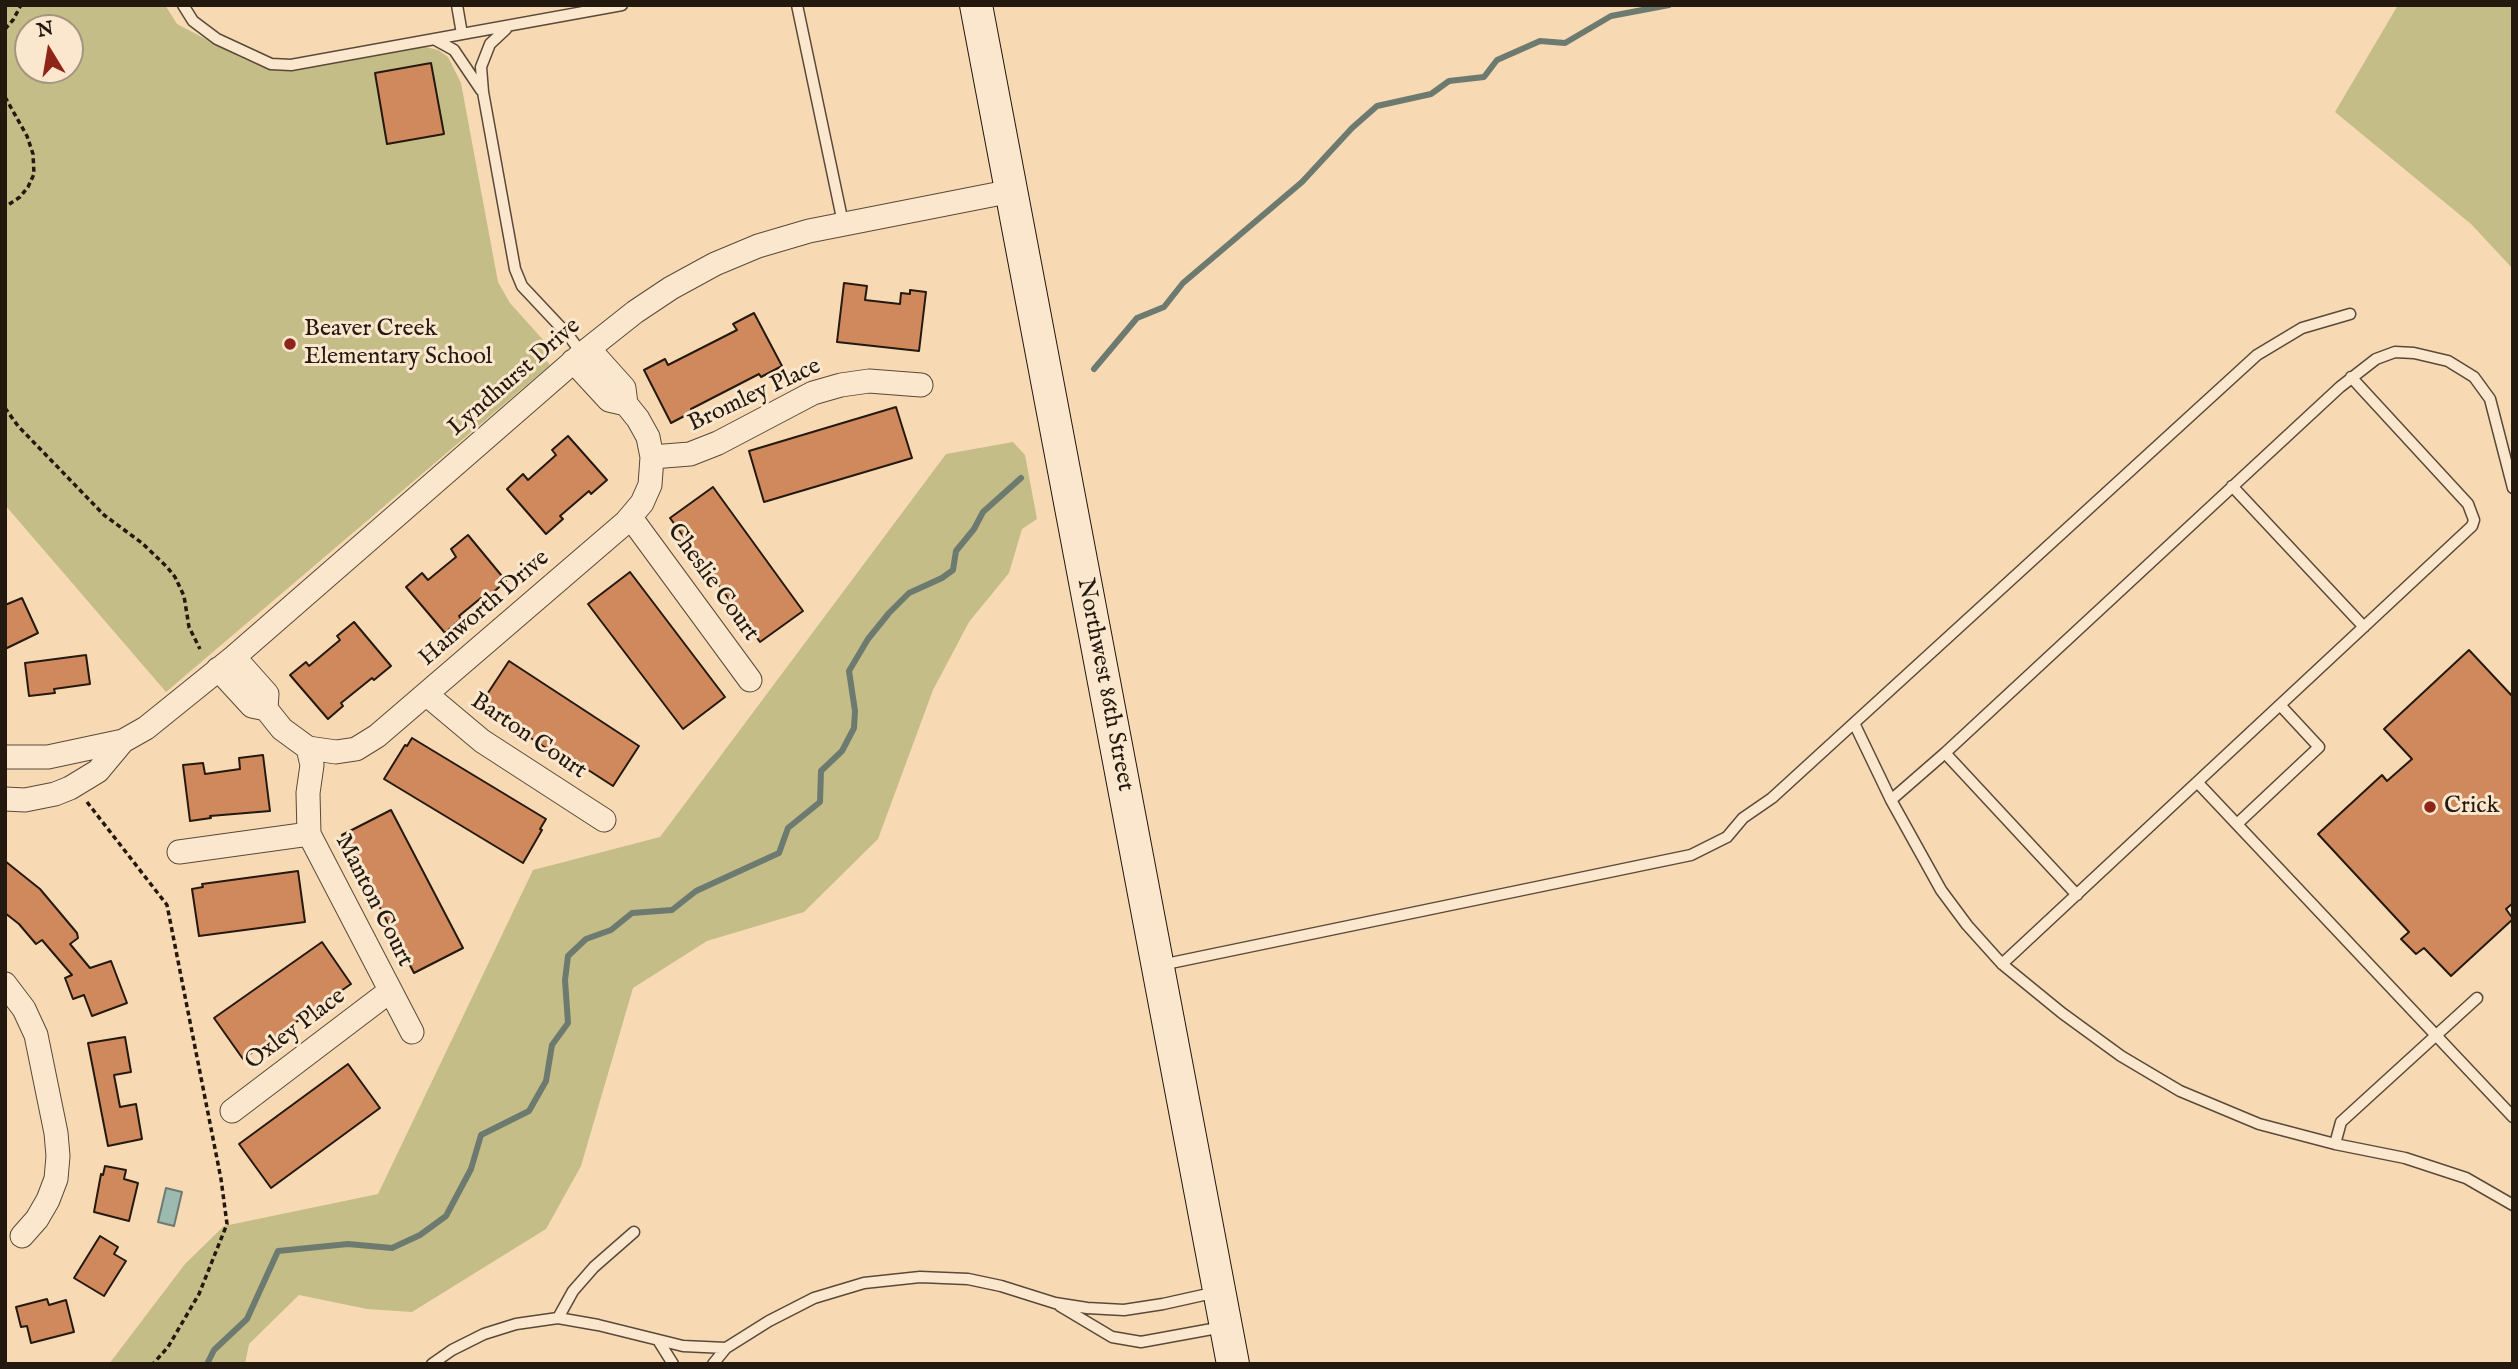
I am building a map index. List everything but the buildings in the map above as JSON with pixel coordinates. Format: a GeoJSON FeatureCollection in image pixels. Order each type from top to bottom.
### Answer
{"type":"FeatureCollection","features":[{"type":"Feature","properties":{"kind":"main road","name":"Northwest 86th Street"},"geometry":{"type":"LineString","coordinates":[[976,5],[1233,1364]]}},
{"type":"Feature","properties":{"kind":"street","name":"Lyndhurst Drive"},"geometry":{"type":"LineString","coordinates":[[5,757],[48,757],[123,741],[146,728],[226,663],[581,355],[644,306],[715,264],[758,246],[843,223],[1012,191]]}},
{"type":"Feature","properties":{"kind":"street","name":"Hanworth Drive"},"geometry":{"type":"LineString","coordinates":[[308,748],[336,752],[356,748],[377,736],[631,518],[642,503],[650,485],[652,457],[648,437],[639,419],[626,404],[609,400],[581,355]]}},
{"type":"Feature","properties":{"kind":"street","name":"Bromley Place"},"geometry":{"type":"LineString","coordinates":[[652,457],[690,454],[718,443],[813,393],[841,385],[869,381],[921,385]]}},
{"type":"Feature","properties":{"kind":"street","name":"Cheslie Court"},"geometry":{"type":"LineString","coordinates":[[631,518],[750,680]]}},
{"type":"Feature","properties":{"kind":"street"},"geometry":{"type":"LineString","coordinates":[[226,663],[253,706],[266,709],[282,729],[308,748]]}},
{"type":"Feature","properties":{"kind":"street","name":"Barton Court"},"geometry":{"type":"LineString","coordinates":[[426,694],[482,741],[604,820]]}},
{"type":"Feature","properties":{"kind":"street","name":"Lyndhurst Drive"},"geometry":{"type":"LineString","coordinates":[[5,799],[41,798],[75,785],[98,771],[123,741]]}},
{"type":"Feature","properties":{"kind":"street","name":"Manton Court"},"geometry":{"type":"LineString","coordinates":[[308,748],[312,765],[308,793],[309,834],[412,1032]]}},
{"type":"Feature","properties":{"kind":"street"},"geometry":{"type":"LineString","coordinates":[[179,852],[309,834]]}},
{"type":"Feature","properties":{"kind":"street"},"geometry":{"type":"LineString","coordinates":[[5,984],[24,1009],[36,1035],[56,1133],[58,1156],[48,1200],[37,1219],[22,1236]]}},
{"type":"Feature","properties":{"kind":"street","name":"Oxley Place"},"geometry":{"type":"LineString","coordinates":[[232,1111],[390,991]]}},
{"type":"Feature","properties":{"kind":"lane"},"geometry":{"type":"LineString","coordinates":[[183,5],[194,21],[217,39],[271,64],[291,65],[622,5]]}},
{"type":"Feature","properties":{"kind":"lane"},"geometry":{"type":"LineString","coordinates":[[457,5],[462,34]]}},
{"type":"Feature","properties":{"kind":"lane"},"geometry":{"type":"LineString","coordinates":[[797,5],[843,223]]}},
{"type":"Feature","properties":{"kind":"lane"},"geometry":{"type":"LineString","coordinates":[[509,27],[499,34],[485,55],[481,67],[483,92],[515,269],[522,286],[569,336],[581,355]]}},
{"type":"Feature","properties":{"kind":"lane"},"geometry":{"type":"LineString","coordinates":[[432,38],[454,50],[483,92]]}},
{"type":"Feature","properties":{"kind":"lane"},"geometry":{"type":"LineString","coordinates":[[1156,966],[1691,855],[1727,837],[1743,818],[1772,798],[2257,355],[2302,328],[2350,314]]}},
{"type":"Feature","properties":{"kind":"lane"},"geometry":{"type":"LineString","coordinates":[[1891,800],[2351,377],[2376,359],[2395,352],[2414,353],[2448,361],[2474,377],[2490,399],[2513,488]]}},
{"type":"Feature","properties":{"kind":"lane"},"geometry":{"type":"LineString","coordinates":[[2002,964],[2472,526],[2474,520],[2468,504],[2351,377]]}},
{"type":"Feature","properties":{"kind":"lane"},"geometry":{"type":"LineString","coordinates":[[2232,486],[2364,627]]}},
{"type":"Feature","properties":{"kind":"lane"},"geometry":{"type":"LineString","coordinates":[[2237,824],[2319,747],[2280,705]]}},
{"type":"Feature","properties":{"kind":"lane"},"geometry":{"type":"LineString","coordinates":[[1854,723],[1891,800],[1941,890],[1967,925],[2002,964],[2062,1013],[2121,1056],[2180,1091],[2259,1125],[2405,1158],[2466,1178],[2513,1205]]}},
{"type":"Feature","properties":{"kind":"lane"},"geometry":{"type":"LineString","coordinates":[[1945,753],[2077,895]]}},
{"type":"Feature","properties":{"kind":"lane"},"geometry":{"type":"LineString","coordinates":[[2198,783],[2513,1117]]}},
{"type":"Feature","properties":{"kind":"lane"},"geometry":{"type":"LineString","coordinates":[[2335,1144],[2341,1122],[2477,998]]}},
{"type":"Feature","properties":{"kind":"lane"},"geometry":{"type":"LineString","coordinates":[[558,1318],[573,1291],[594,1267],[634,1232]]}},
{"type":"Feature","properties":{"kind":"lane"},"geometry":{"type":"LineString","coordinates":[[713,1364],[726,1348],[814,1298],[864,1283],[920,1277],[968,1279],[1055,1303],[1124,1310],[1220,1291]]}},
{"type":"Feature","properties":{"kind":"lane"},"geometry":{"type":"LineString","coordinates":[[1055,1303],[1112,1337],[1141,1342],[1226,1326]]}},
{"type":"Feature","properties":{"kind":"lane"},"geometry":{"type":"LineString","coordinates":[[432,1364],[484,1334],[516,1324],[558,1318],[683,1346],[726,1348]]}},
{"type":"Feature","properties":{"kind":"lane"},"geometry":{"type":"LineString","coordinates":[[659,1340],[673,1364]]}},
{"type":"Feature","properties":{"kind":"path"},"geometry":{"type":"LineString","coordinates":[[5,29],[20,5]]}},
{"type":"Feature","properties":{"kind":"path"},"geometry":{"type":"LineString","coordinates":[[5,97],[27,136],[33,154],[34,174],[20,197],[5,207]]}},
{"type":"Feature","properties":{"kind":"path"},"geometry":{"type":"LineString","coordinates":[[5,408],[18,426],[87,498],[167,567],[184,596],[189,627],[200,649]]}},
{"type":"Feature","properties":{"kind":"path"},"geometry":{"type":"LineString","coordinates":[[75,785],[167,905],[227,1224],[199,1294],[168,1346],[153,1364]]}},
{"type":"Feature","properties":{"kind":"shaded area","name":"Beaver Creek Elementary School"},"geometry":{"type":"Polygon","coordinates":[[[5,5],[165,5],[177,24],[244,59],[265,68],[280,70],[418,45],[438,50],[448,57],[461,83],[498,282],[510,303],[545,342],[545,359],[550,365],[166,692],[5,505],[5,5]]]}},
{"type":"Feature","properties":{"kind":"shaded area"},"geometry":{"type":"Polygon","coordinates":[[[2398,5],[2513,5],[2513,269],[2471,224],[2335,112],[2398,5]]]}},
{"type":"Feature","properties":{"kind":"shaded area"},"geometry":{"type":"Polygon","coordinates":[[[1013,442],[1025,455],[1037,519],[1022,529],[1009,573],[969,622],[933,690],[878,839],[804,912],[707,941],[633,988],[581,1166],[546,1229],[412,1312],[367,1309],[299,1295],[249,1344],[245,1364],[109,1364],[185,1264],[224,1226],[378,1194],[533,870],[660,837],[946,454],[1013,442]]]}},
{"type":"Feature","properties":{"kind":"water"},"geometry":{"type":"Polygon","coordinates":[[[166,1188],[182,1192],[174,1226],[158,1222],[166,1188]]]}},
{"type":"Feature","properties":{"kind":"waterway"},"geometry":{"type":"LineString","coordinates":[[1094,369],[1137,318],[1164,307],[1183,283],[1302,182],[1352,128],[1377,106],[1431,94],[1449,81],[1484,77],[1497,60],[1540,41],[1565,43],[1611,16],[1669,5]]}},
{"type":"Feature","properties":{"kind":"waterway"},"geometry":{"type":"LineString","coordinates":[[207,1364],[214,1350],[247,1319],[278,1251],[348,1244],[392,1248],[420,1235],[446,1216],[471,1169],[481,1135],[529,1111],[546,1081],[552,1045],[568,1023],[565,980],[568,956],[586,939],[611,930],[632,913],[672,910],[696,891],[779,853],[788,828],[820,802],[821,771],[842,751],[854,728],[855,711],[849,671],[868,639],[909,593],[953,570],[956,551],[974,529],[983,512],[1021,478]]}},
{"type":"Feature","properties":{"kind":"place","name":"Beaver Creek Elementary School"},"geometry":{"type":"Point","coordinates":[290,344]}},
{"type":"Feature","properties":{"kind":"place","name":"Crick"},"geometry":{"type":"Point","coordinates":[2430,807]}}]}
